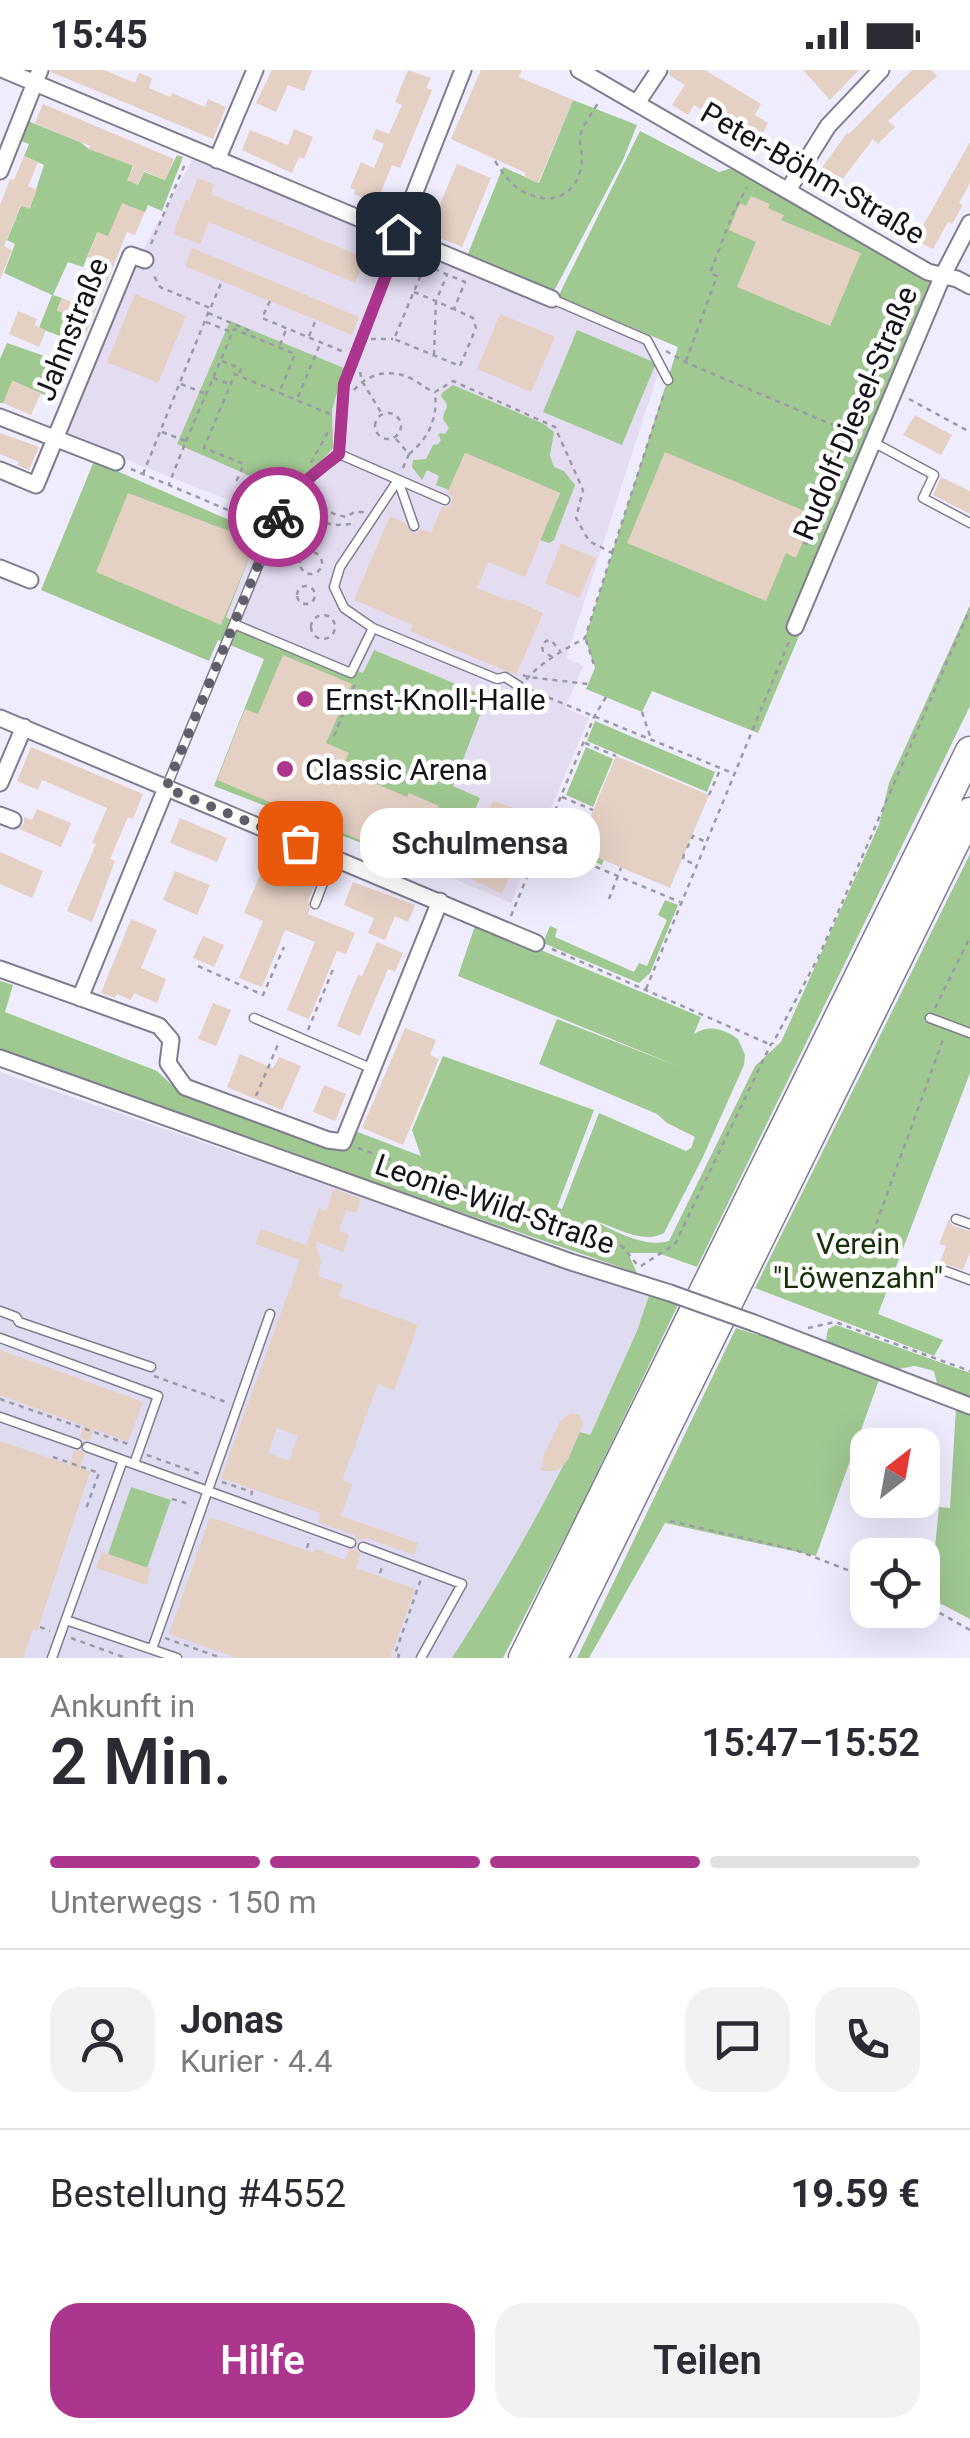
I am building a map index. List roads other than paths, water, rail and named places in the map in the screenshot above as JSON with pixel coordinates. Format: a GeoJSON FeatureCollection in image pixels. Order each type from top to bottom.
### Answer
{"type":"FeatureCollection","features":[{"type":"Feature","properties":{"kind":"highway"},"geometry":{"type":"LineString","coordinates":[[523,1658],[970,751]]}},
{"type":"Feature","properties":{"kind":"highway"},"geometry":{"type":"LineString","coordinates":[[553,1658],[970,812]]}},
{"type":"Feature","properties":{"kind":"street"},"geometry":{"type":"LineString","coordinates":[[4,70],[37,77],[396,242],[552,299]]}},
{"type":"Feature","properties":{"kind":"street"},"geometry":{"type":"LineString","coordinates":[[218,160],[256,70]]}},
{"type":"Feature","properties":{"kind":"street"},"geometry":{"type":"LineString","coordinates":[[396,242],[464,70]]}},
{"type":"Feature","properties":{"kind":"street","name":"Peter-Böhm-Straße"},"geometry":{"type":"LineString","coordinates":[[579,70],[928,272],[970,286]]}},
{"type":"Feature","properties":{"kind":"street"},"geometry":{"type":"LineString","coordinates":[[637,104],[659,70]]}},
{"type":"Feature","properties":{"kind":"street"},"geometry":{"type":"LineString","coordinates":[[788,190],[828,126],[881,70]]}},
{"type":"Feature","properties":{"kind":"street"},"geometry":{"type":"LineString","coordinates":[[0,171],[37,77]]}},
{"type":"Feature","properties":{"kind":"street","name":"Rudolf-Diesel-Straße"},"geometry":{"type":"LineString","coordinates":[[795,627],[943,275],[970,223]]}},
{"type":"Feature","properties":{"kind":"street","name":"Jahnstraße"},"geometry":{"type":"LineString","coordinates":[[57,438],[131,254],[145,260]]}},
{"type":"Feature","properties":{"kind":"street"},"geometry":{"type":"LineString","coordinates":[[0,417],[122,464]]}},
{"type":"Feature","properties":{"kind":"street"},"geometry":{"type":"LineString","coordinates":[[0,470],[36,485],[57,438]]}},
{"type":"Feature","properties":{"kind":"street"},"geometry":{"type":"LineString","coordinates":[[0,568],[30,580]]}},
{"type":"Feature","properties":{"kind":"street"},"geometry":{"type":"LineString","coordinates":[[0,718],[536,943]]}},
{"type":"Feature","properties":{"kind":"street"},"geometry":{"type":"LineString","coordinates":[[0,784],[24,727]]}},
{"type":"Feature","properties":{"kind":"street"},"geometry":{"type":"LineString","coordinates":[[80,998],[166,788]]}},
{"type":"Feature","properties":{"kind":"street"},"geometry":{"type":"LineString","coordinates":[[0,969],[158,1026],[171,1040],[168,1062],[185,1086],[342,1142],[440,901]]}},
{"type":"Feature","properties":{"kind":"street","name":"Leonie-Wild-Straße"},"geometry":{"type":"LineString","coordinates":[[0,1058],[571,1262],[754,1323],[970,1406]]}},
{"type":"Feature","properties":{"kind":"lane"},"geometry":{"type":"LineString","coordinates":[[166,788],[282,508],[305,482],[339,454],[344,384],[396,242]]}},
{"type":"Feature","properties":{"kind":"lane"},"geometry":{"type":"LineString","coordinates":[[552,299],[647,340],[668,380]]}},
{"type":"Feature","properties":{"kind":"lane"},"geometry":{"type":"LineString","coordinates":[[873,442],[934,475],[923,498],[970,523]]}},
{"type":"Feature","properties":{"kind":"lane"},"geometry":{"type":"LineString","coordinates":[[339,454],[444,500]]}},
{"type":"Feature","properties":{"kind":"lane"},"geometry":{"type":"LineString","coordinates":[[398,480],[340,568],[334,587],[344,608],[373,628],[519,686]]}},
{"type":"Feature","properties":{"kind":"lane"},"geometry":{"type":"LineString","coordinates":[[398,480],[414,526]]}},
{"type":"Feature","properties":{"kind":"lane"},"geometry":{"type":"LineString","coordinates":[[234,624],[351,673],[373,628]]}},
{"type":"Feature","properties":{"kind":"lane"},"geometry":{"type":"LineString","coordinates":[[314,904],[333,857]]}},
{"type":"Feature","properties":{"kind":"lane"},"geometry":{"type":"LineString","coordinates":[[254,1018],[373,1069]]}},
{"type":"Feature","properties":{"kind":"lane"},"geometry":{"type":"LineString","coordinates":[[930,1018],[970,1032]]}},
{"type":"Feature","properties":{"kind":"lane"},"geometry":{"type":"LineString","coordinates":[[956,1219],[970,1224]]}},
{"type":"Feature","properties":{"kind":"lane"},"geometry":{"type":"LineString","coordinates":[[940,1269],[970,1280]]}},
{"type":"Feature","properties":{"kind":"lane"},"geometry":{"type":"LineString","coordinates":[[0,1311],[16,1316],[19,1322],[152,1372]]}},
{"type":"Feature","properties":{"kind":"lane"},"geometry":{"type":"LineString","coordinates":[[153,1650],[270,1314]]}},
{"type":"Feature","properties":{"kind":"lane"},"geometry":{"type":"LineString","coordinates":[[0,1338],[158,1396],[134,1464]]}},
{"type":"Feature","properties":{"kind":"lane"},"geometry":{"type":"LineString","coordinates":[[0,1417],[77,1444]]}},
{"type":"Feature","properties":{"kind":"lane"},"geometry":{"type":"LineString","coordinates":[[87,1448],[351,1542]]}},
{"type":"Feature","properties":{"kind":"lane"},"geometry":{"type":"LineString","coordinates":[[52,1658],[123,1460]]}},
{"type":"Feature","properties":{"kind":"lane"},"geometry":{"type":"LineString","coordinates":[[363,1547],[462,1584],[422,1658]]}},
{"type":"Feature","properties":{"kind":"lane"},"geometry":{"type":"LineString","coordinates":[[66,1620],[178,1658]]}},
{"type":"Feature","properties":{"kind":"place","name":"Ernst-Knoll-Halle"},"geometry":{"type":"Point","coordinates":[305,699]}},
{"type":"Feature","properties":{"kind":"place","name":"Classic Arena"},"geometry":{"type":"Point","coordinates":[285,769]}},
{"type":"Feature","properties":{"kind":"place","name":"Schulmensa"},"geometry":{"type":"Point","coordinates":[300,843]}},
{"type":"Feature","properties":{"kind":"park label","name":"Verein \"Löwenzahn\""},"geometry":{"type":"Point","coordinates":[858,1260]}}]}
